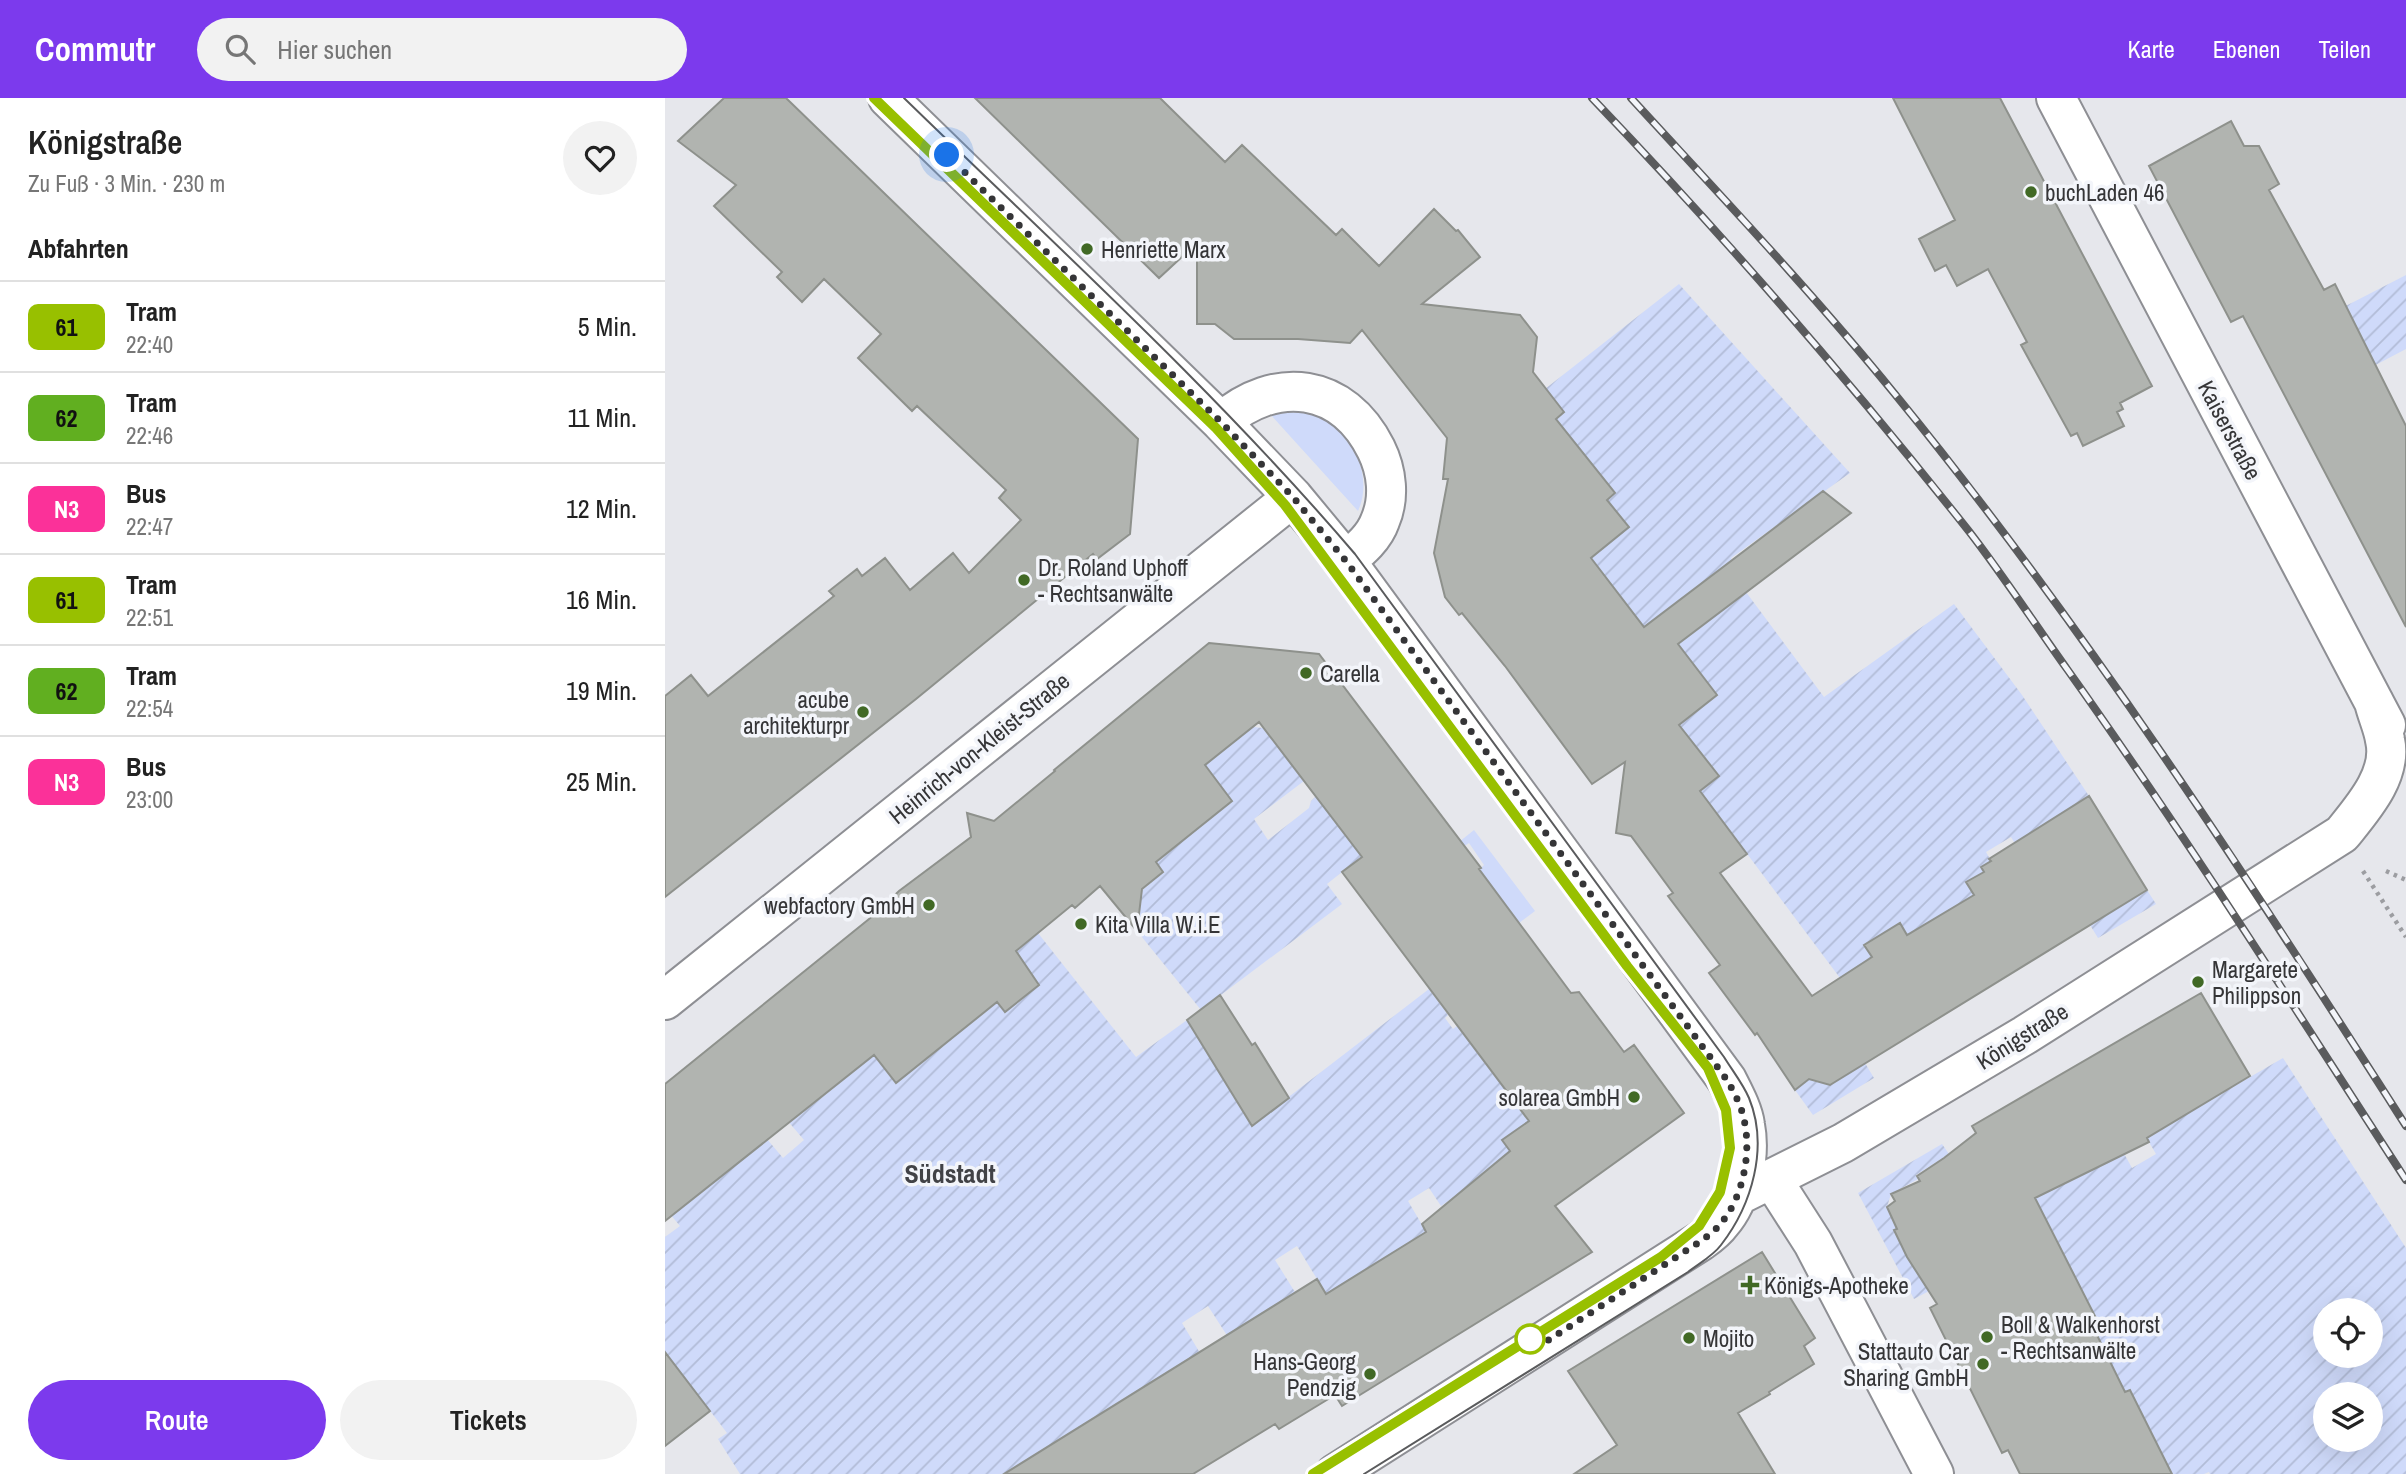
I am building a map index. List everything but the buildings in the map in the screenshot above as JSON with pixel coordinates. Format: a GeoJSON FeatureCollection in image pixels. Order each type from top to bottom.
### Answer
{"type":"FeatureCollection","features":[{"type":"Feature","properties":{"kind":"street"},"geometry":{"type":"LineString","coordinates":[[888,98],[1221,422],[1293,497],[1346,561],[1727,1080],[1736,1097],[1745,1126],[1746,1160],[1737,1196],[1722,1222],[1701,1241],[1335,1474]]}},
{"type":"Feature","properties":{"kind":"street","name":"Kaiserstraße"},"geometry":{"type":"LineString","coordinates":[[2056,98],[2406,762]]}},
{"type":"Feature","properties":{"kind":"street"},"geometry":{"type":"LineString","coordinates":[[1221,422],[1249,404],[1273,394],[1293,391],[1315,393],[1353,414],[1368,432],[1379,455],[1386,480],[1385,506],[1380,523],[1370,539],[1346,561]]}},
{"type":"Feature","properties":{"kind":"street","name":"Heinrich-von-Kleist-Straße"},"geometry":{"type":"LineString","coordinates":[[665,1000],[1293,497]]}},
{"type":"Feature","properties":{"kind":"street","name":"Königstraße"},"geometry":{"type":"LineString","coordinates":[[1737,1196],[1843,1143],[2025,1035],[2342,834],[2367,803],[2384,769],[2386,742],[2374,702]]}},
{"type":"Feature","properties":{"kind":"street"},"geometry":{"type":"LineString","coordinates":[[1772,1179],[1813,1243],[1934,1474]]}},
{"type":"Feature","properties":{"kind":"path"},"geometry":{"type":"LineString","coordinates":[[2358,864],[2406,937]]}},
{"type":"Feature","properties":{"kind":"path"},"geometry":{"type":"LineString","coordinates":[[2386,871],[2406,880]]}},
{"type":"Feature","properties":{"kind":"shaded area"},"geometry":{"type":"Polygon","coordinates":[[[2406,275],[2406,349],[2366,370],[2336,311],[2406,275]]]}},
{"type":"Feature","properties":{"kind":"shaded area"},"geometry":{"type":"Polygon","coordinates":[[[1679,284],[1850,473],[1731,558],[1732,560],[1642,642],[1591,558],[1629,527],[1607,500],[1615,493],[1511,454],[1545,389],[1679,284]]]}},
{"type":"Feature","properties":{"kind":"shaded area"},"geometry":{"type":"Polygon","coordinates":[[[1284,410],[1309,412],[1326,419],[1348,439],[1361,467],[1362,497],[1358,511],[1269,413],[1284,410]]]}},
{"type":"Feature","properties":{"kind":"shaded area"},"geometry":{"type":"Polygon","coordinates":[[[1746,592],[1824,697],[1954,604],[2022,695],[2089,796],[2016,845],[2011,837],[1986,852],[1991,861],[1981,867],[1984,872],[1967,882],[1974,895],[1907,935],[1865,945],[1872,957],[1840,978],[1700,791],[1719,775],[1701,752],[1671,731],[1717,695],[1657,661],[1746,592]]]}},
{"type":"Feature","properties":{"kind":"shaded area"},"geometry":{"type":"Polygon","coordinates":[[[1244,726],[1280,730],[1275,743],[1304,781],[1254,819],[1268,840],[1309,808],[1316,796],[1365,860],[1359,865],[1352,864],[1327,884],[1342,904],[1201,1010],[1120,910],[1163,872],[1126,826],[1217,781],[1205,765],[1238,739],[1244,726]]]}},
{"type":"Feature","properties":{"kind":"shaded area"},"geometry":{"type":"Polygon","coordinates":[[[1474,830],[1535,911],[1519,923],[1481,872],[1480,869],[1484,865],[1469,843],[1463,847],[1459,842],[1474,830]]]}},
{"type":"Feature","properties":{"kind":"shaded area"},"geometry":{"type":"Polygon","coordinates":[[[2147,890],[2156,904],[2098,938],[2090,925],[2147,890]]]}},
{"type":"Feature","properties":{"kind":"shaded area"},"geometry":{"type":"Polygon","coordinates":[[[1038,933],[1136,1057],[1187,1020],[1252,1125],[1429,989],[1448,1015],[1445,1018],[1453,1029],[1457,1026],[1501,1084],[1555,1044],[1569,1091],[1503,1140],[1510,1151],[1490,1167],[1504,1184],[1463,1191],[1441,1206],[1429,1188],[1408,1201],[1431,1240],[1400,1248],[1348,1280],[1325,1301],[1326,1294],[1297,1246],[1275,1260],[1303,1305],[1271,1308],[1228,1337],[1208,1306],[1182,1323],[1200,1353],[1006,1474],[740,1474],[718,1439],[727,1433],[665,1352],[665,1237],[680,1226],[665,1208],[694,1199],[767,1139],[783,1158],[804,1140],[781,1113],[812,1105],[832,1089],[824,1078],[865,1045],[896,1083],[943,1045],[992,996],[1005,1012],[1039,985],[1016,951],[1038,933]]]}},
{"type":"Feature","properties":{"kind":"shaded area"},"geometry":{"type":"Polygon","coordinates":[[[2283,1058],[2406,1248],[2406,1474],[2131,1474],[2155,1439],[2130,1390],[2101,1404],[2091,1323],[2097,1320],[2052,1230],[2029,1241],[2013,1209],[2082,1175],[2111,1130],[2132,1168],[2156,1154],[2146,1137],[2283,1058]]]}},
{"type":"Feature","properties":{"kind":"shaded area"},"geometry":{"type":"Polygon","coordinates":[[[1865,1063],[1874,1078],[1813,1115],[1795,1090],[1809,1079],[1831,1085],[1865,1063]]]}},
{"type":"Feature","properties":{"kind":"shaded area"},"geometry":{"type":"Polygon","coordinates":[[[1942,1144],[1949,1154],[1916,1175],[1918,1179],[1891,1194],[1887,1207],[1898,1228],[1895,1230],[1929,1291],[1914,1299],[1858,1193],[1942,1144]]]}},
{"type":"Feature","properties":{"kind":"tram line"},"geometry":{"type":"LineString","coordinates":[[874,98],[1216,428],[1285,505],[1627,966],[1708,1068],[1726,1110],[1730,1148],[1720,1192],[1699,1226],[1661,1257],[1313,1474]]}},
{"type":"Feature","properties":{"kind":"tram line","name":"61"},"geometry":{"type":"LineString","coordinates":[[874,98],[1216,428],[1285,505],[1627,966],[1708,1068],[1726,1110],[1730,1148],[1720,1192],[1699,1226],[1661,1257],[1313,1474]]}},
{"type":"Feature","properties":{"kind":"tram line"},"geometry":{"type":"LineString","coordinates":[[904,98],[1192,377],[1355,554],[1724,1057],[1749,1098],[1757,1136],[1754,1175],[1741,1212],[1714,1253],[1688,1272],[1364,1474]]}},
{"type":"Feature","properties":{"kind":"railway"},"geometry":{"type":"LineString","coordinates":[[1592,98],[1785,310],[1878,419],[1981,547],[2155,795],[2406,1180]]}},
{"type":"Feature","properties":{"kind":"railway"},"geometry":{"type":"LineString","coordinates":[[1631,98],[1863,355],[1964,481],[2097,660],[2161,752],[2406,1126]]}},
{"type":"Feature","properties":{"kind":"place","name":"buchLaden 46"},"geometry":{"type":"Point","coordinates":[2031,192]}},
{"type":"Feature","properties":{"kind":"place","name":"Henriette Marx"},"geometry":{"type":"Point","coordinates":[1087,249]}},
{"type":"Feature","properties":{"kind":"place","name":"Dr. Roland Uphoff - Rechtsanwälte"},"geometry":{"type":"Point","coordinates":[1024,580]}},
{"type":"Feature","properties":{"kind":"place","name":"Carella"},"geometry":{"type":"Point","coordinates":[1306,673]}},
{"type":"Feature","properties":{"kind":"place","name":"acube architekturpr"},"geometry":{"type":"Point","coordinates":[863,712]}},
{"type":"Feature","properties":{"kind":"place","name":"webfactory GmbH"},"geometry":{"type":"Point","coordinates":[929,905]}},
{"type":"Feature","properties":{"kind":"place","name":"Kita Villa W.i.E"},"geometry":{"type":"Point","coordinates":[1081,924]}},
{"type":"Feature","properties":{"kind":"place","name":"Margarete Philippson"},"geometry":{"type":"Point","coordinates":[2198,982]}},
{"type":"Feature","properties":{"kind":"place","name":"solarea GmbH"},"geometry":{"type":"Point","coordinates":[1634,1097]}},
{"type":"Feature","properties":{"kind":"place","name":"Königs-Apotheke"},"geometry":{"type":"Point","coordinates":[1750,1285]}},
{"type":"Feature","properties":{"kind":"place","name":"Boll & Walkenhorst - Rechtsanwälte"},"geometry":{"type":"Point","coordinates":[1987,1337]}},
{"type":"Feature","properties":{"kind":"place","name":"Mojito"},"geometry":{"type":"Point","coordinates":[1689,1338]}},
{"type":"Feature","properties":{"kind":"place","name":"Stattauto Car Sharing GmbH"},"geometry":{"type":"Point","coordinates":[1983,1364]}},
{"type":"Feature","properties":{"kind":"place","name":"Hans-Georg Pendzig"},"geometry":{"type":"Point","coordinates":[1370,1374]}},
{"type":"Feature","properties":{"kind":"district","name":"Südstadt"},"geometry":{"type":"Point","coordinates":[950,1173]}},
{"type":"Feature","properties":{"kind":"route"},"geometry":{"type":"LineString","coordinates":[[947,155],[1221,422],[1293,497],[1346,561],[1727,1080],[1736,1097],[1745,1126],[1746,1160],[1737,1196],[1722,1222],[1701,1241],[1544,1343],[1530,1339]]}}]}
